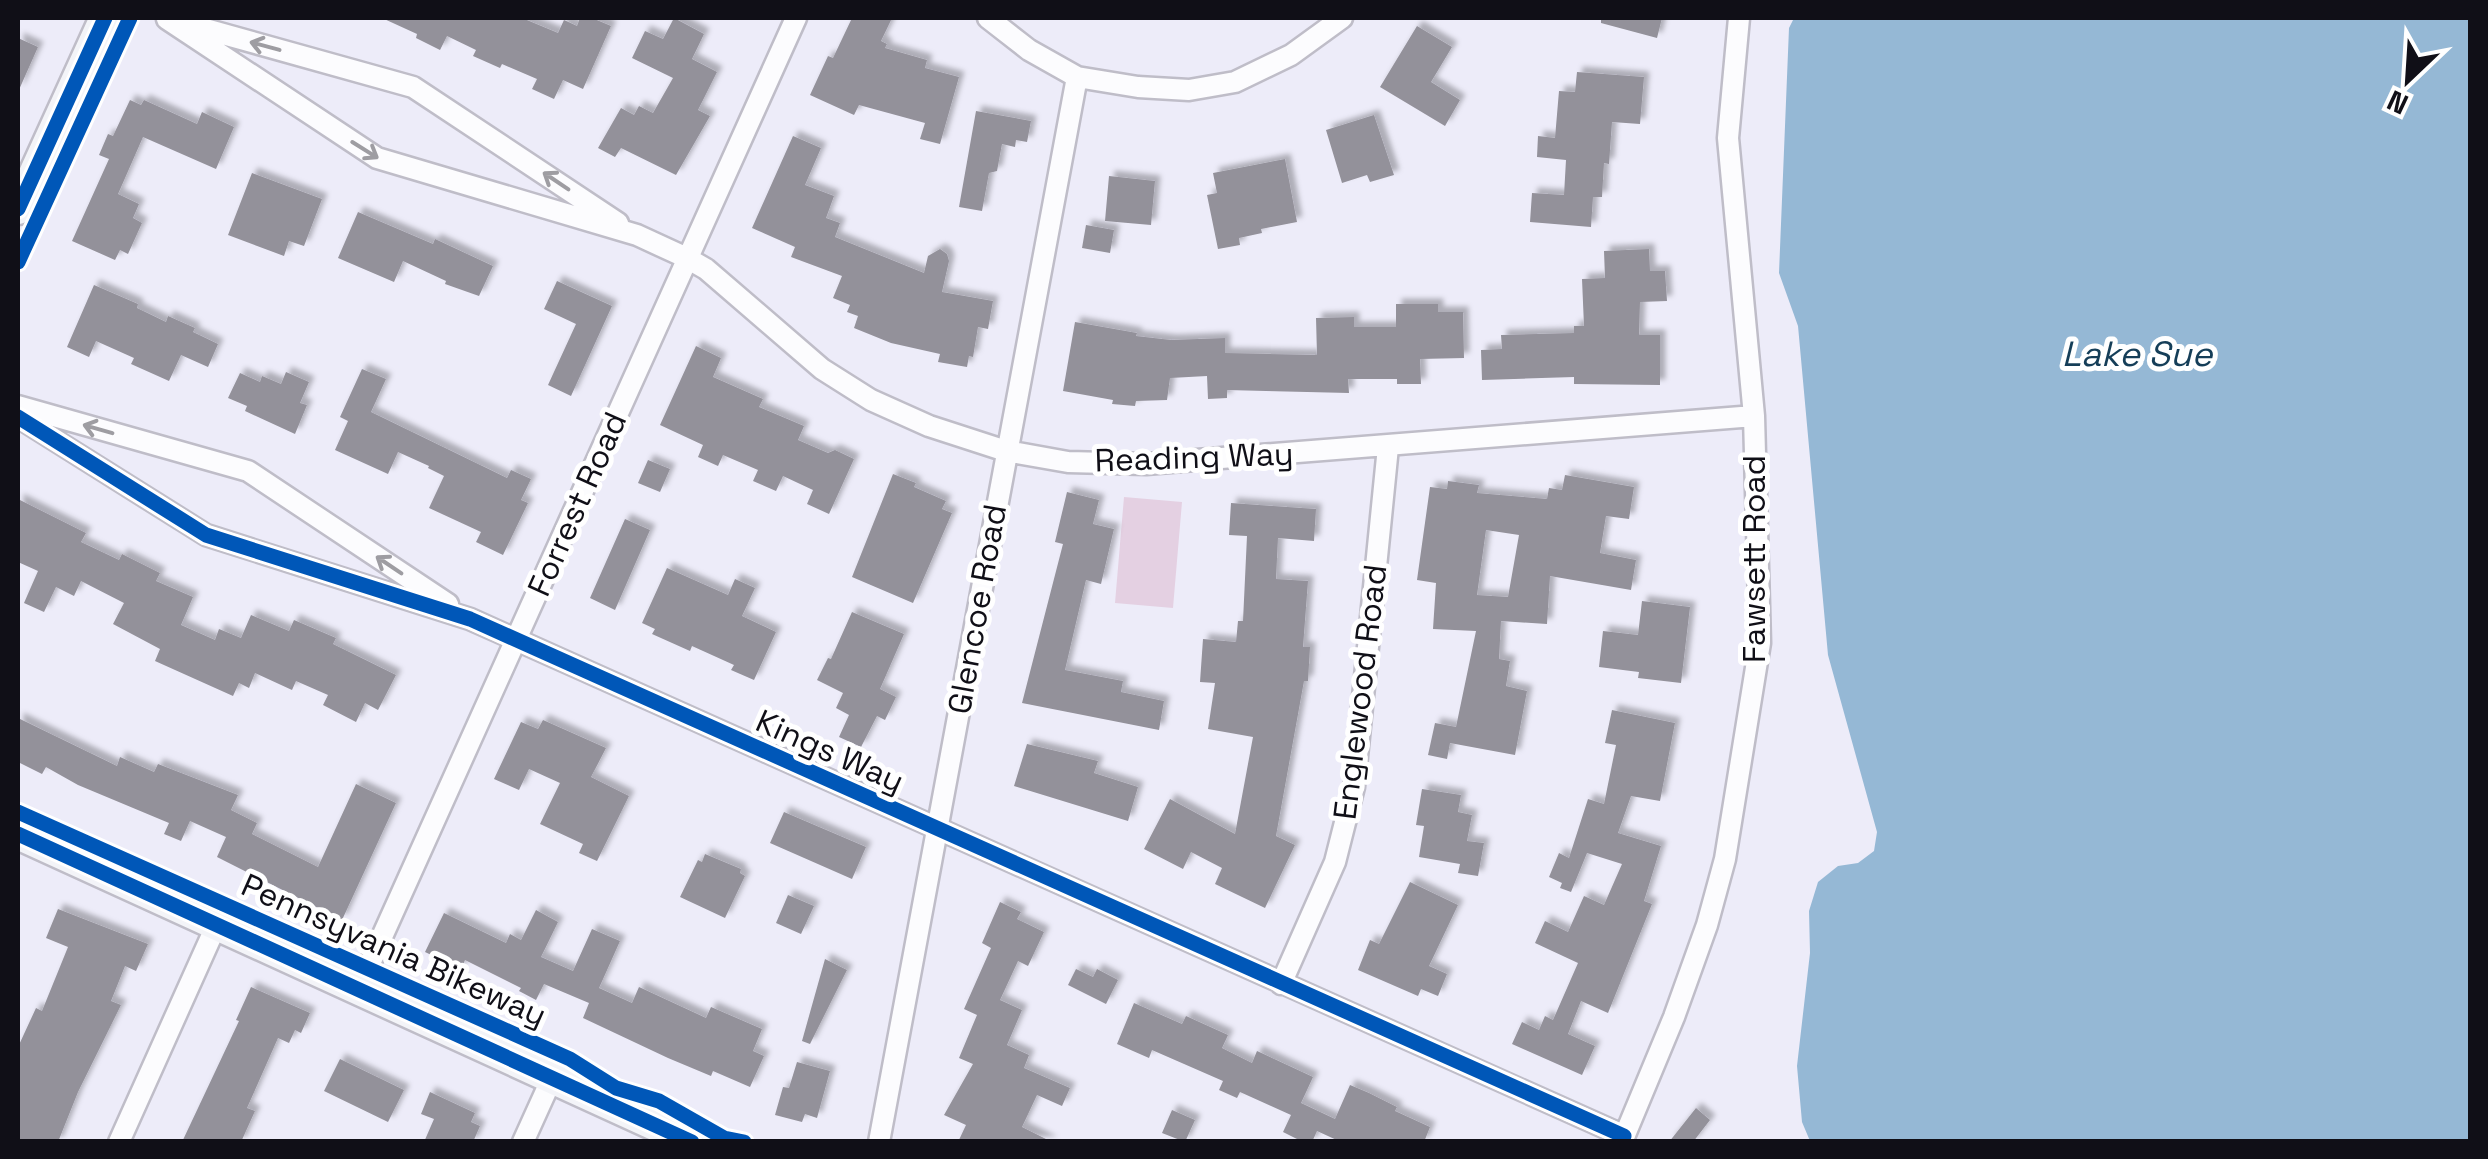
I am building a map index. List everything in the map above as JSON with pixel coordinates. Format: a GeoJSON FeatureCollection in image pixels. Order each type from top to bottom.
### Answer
{"type":"FeatureCollection","features":[{"type":"Feature","properties":{"kind":"street"},"geometry":{"type":"LineString","coordinates":[[18,209],[104,18]]}},
{"type":"Feature","properties":{"kind":"street","name":"Reading Way"},"geometry":{"type":"LineString","coordinates":[[166,18],[377,158],[637,235]]}},
{"type":"Feature","properties":{"kind":"street","name":"Reading Way"},"geometry":{"type":"LineString","coordinates":[[166,18],[413,87],[637,235],[717,278],[822,369],[871,400],[930,426],[1006,451],[1068,462],[1146,464],[1388,448],[1754,416]]}},
{"type":"Feature","properties":{"kind":"street","name":"Forrest Road"},"geometry":{"type":"LineString","coordinates":[[358,990],[796,18]]}},
{"type":"Feature","properties":{"kind":"street"},"geometry":{"type":"LineString","coordinates":[[988,18],[1029,50],[1077,77],[1138,88],[1189,90],[1235,82],[1291,55],[1342,18]]}},
{"type":"Feature","properties":{"kind":"street","name":"Fawsett Road"},"geometry":{"type":"LineString","coordinates":[[1623,1139],[1707,925],[1724,859],[1760,643],[1754,416],[1728,138],[1739,18]]}},
{"type":"Feature","properties":{"kind":"street","name":"Glencoe Road"},"geometry":{"type":"LineString","coordinates":[[878,1142],[1077,77]]}},
{"type":"Feature","properties":{"kind":"street","name":"Kings Way"},"geometry":{"type":"LineString","coordinates":[[18,406],[248,471],[470,619]]}},
{"type":"Feature","properties":{"kind":"street","name":"Kings Way"},"geometry":{"type":"LineString","coordinates":[[18,417],[206,535],[470,619],[1623,1139]]}},
{"type":"Feature","properties":{"kind":"street","name":"Englewood Road"},"geometry":{"type":"LineString","coordinates":[[1280,984],[1335,862],[1354,787],[1388,448]]}},
{"type":"Feature","properties":{"kind":"street"},"geometry":{"type":"LineString","coordinates":[[18,834],[692,1142]]}},
{"type":"Feature","properties":{"kind":"street"},"geometry":{"type":"LineString","coordinates":[[119,1142],[216,926]]}},
{"type":"Feature","properties":{"kind":"street"},"geometry":{"type":"LineString","coordinates":[[523,1142],[552,1078]]}},
{"type":"Feature","properties":{"kind":"shaded area"},"geometry":{"type":"Polygon","coordinates":[[[1124,497],[1182,502],[1173,608],[1115,603],[1124,497]]]}},
{"type":"Feature","properties":{"kind":"water","name":"Lake Sue"},"geometry":{"type":"Polygon","coordinates":[[[1794,18],[2470,18],[2470,1141],[1810,1141],[1802,1122],[1797,1066],[1810,953],[1809,911],[1818,882],[1838,866],[1858,863],[1874,851],[1877,832],[1828,655],[1798,326],[1779,273],[1789,28],[1794,18]]]}},
{"type":"Feature","properties":{"kind":"building"},"geometry":{"type":"Polygon","coordinates":[[[382,18],[522,18],[558,33],[564,20],[577,26],[580,18],[592,18],[611,26],[583,89],[563,80],[554,99],[532,89],[537,79],[473,56],[476,50],[447,36],[440,50],[382,18]]]}},
{"type":"Feature","properties":{"kind":"building"},"geometry":{"type":"Polygon","coordinates":[[[674,18],[704,34],[692,59],[717,72],[698,110],[710,116],[676,175],[621,148],[615,157],[598,148],[621,108],[634,115],[639,106],[653,113],[673,78],[632,58],[645,31],[663,39],[674,18]]]}},
{"type":"Feature","properties":{"kind":"building"},"geometry":{"type":"Polygon","coordinates":[[[852,18],[892,18],[881,41],[887,44],[885,48],[927,60],[925,68],[959,77],[940,144],[920,139],[925,123],[859,105],[854,115],[810,95],[852,18]]]}},
{"type":"Feature","properties":{"kind":"building"},"geometry":{"type":"Polygon","coordinates":[[[1601,18],[1662,18],[1657,38],[1601,23],[1601,18]]]}},
{"type":"Feature","properties":{"kind":"building"},"geometry":{"type":"Polygon","coordinates":[[[1417,26],[1452,47],[1431,82],[1460,100],[1445,126],[1380,87],[1417,26]]]}},
{"type":"Feature","properties":{"kind":"building"},"geometry":{"type":"Polygon","coordinates":[[[18,38],[38,47],[18,92],[18,38]]]}},
{"type":"Feature","properties":{"kind":"building"},"geometry":{"type":"Polygon","coordinates":[[[1577,72],[1644,77],[1640,124],[1612,122],[1609,164],[1604,163],[1602,197],[1593,197],[1591,227],[1530,222],[1532,193],[1564,195],[1566,160],[1537,157],[1538,136],[1555,138],[1559,91],[1575,92],[1577,72]]]}},
{"type":"Feature","properties":{"kind":"building"},"geometry":{"type":"Polygon","coordinates":[[[130,100],[141,105],[144,100],[197,124],[202,112],[234,127],[216,169],[143,137],[118,194],[139,204],[133,218],[142,223],[128,254],[120,250],[115,260],[72,241],[109,159],[99,155],[130,100]]]}},
{"type":"Feature","properties":{"kind":"building"},"geometry":{"type":"Polygon","coordinates":[[[976,111],[1031,121],[1027,142],[1016,140],[1015,147],[1002,144],[997,171],[989,173],[982,211],[959,207],[976,111]]]}},
{"type":"Feature","properties":{"kind":"building"},"geometry":{"type":"Polygon","coordinates":[[[1374,115],[1394,175],[1370,182],[1367,175],[1342,183],[1326,130],[1374,115]]]}},
{"type":"Feature","properties":{"kind":"building"},"geometry":{"type":"Polygon","coordinates":[[[793,136],[821,148],[805,185],[834,196],[826,218],[840,223],[835,237],[924,273],[928,256],[940,249],[949,261],[942,292],[993,301],[988,329],[978,327],[973,357],[969,356],[967,367],[938,362],[940,354],[891,343],[854,328],[858,316],[847,312],[850,305],[833,298],[842,276],[791,257],[795,247],[752,228],[793,136]]]}},
{"type":"Feature","properties":{"kind":"building"},"geometry":{"type":"Polygon","coordinates":[[[1285,159],[1297,222],[1261,229],[1262,233],[1239,238],[1240,245],[1218,249],[1207,195],[1217,193],[1213,173],[1285,159]]]}},
{"type":"Feature","properties":{"kind":"building"},"geometry":{"type":"Polygon","coordinates":[[[252,173],[322,199],[304,246],[289,241],[284,256],[228,235],[252,173]]]}},
{"type":"Feature","properties":{"kind":"building"},"geometry":{"type":"Polygon","coordinates":[[[1109,176],[1155,181],[1151,225],[1105,221],[1109,176]]]}},
{"type":"Feature","properties":{"kind":"building"},"geometry":{"type":"Polygon","coordinates":[[[358,212],[433,244],[435,239],[493,266],[479,296],[445,284],[446,281],[403,261],[394,282],[338,258],[358,212]]]}},
{"type":"Feature","properties":{"kind":"building"},"geometry":{"type":"Polygon","coordinates":[[[1086,225],[1114,230],[1110,253],[1082,248],[1086,225]]]}},
{"type":"Feature","properties":{"kind":"building"},"geometry":{"type":"Polygon","coordinates":[[[1649,249],[1650,271],[1665,271],[1667,301],[1640,302],[1639,335],[1660,335],[1660,385],[1574,384],[1574,377],[1482,380],[1481,350],[1502,349],[1501,335],[1574,333],[1574,326],[1584,326],[1582,279],[1605,278],[1604,251],[1649,249]]]}},
{"type":"Feature","properties":{"kind":"building"},"geometry":{"type":"Polygon","coordinates":[[[557,281],[612,306],[571,396],[548,385],[576,324],[544,309],[557,281]]]}},
{"type":"Feature","properties":{"kind":"building"},"geometry":{"type":"Polygon","coordinates":[[[94,285],[138,304],[137,308],[166,322],[168,316],[195,328],[193,332],[218,344],[208,367],[181,355],[169,381],[131,364],[134,358],[96,341],[89,357],[67,347],[94,285]]]}},
{"type":"Feature","properties":{"kind":"building"},"geometry":{"type":"Polygon","coordinates":[[[1396,304],[1438,304],[1438,312],[1463,312],[1464,358],[1420,359],[1421,384],[1397,384],[1397,379],[1348,379],[1349,393],[1227,390],[1227,398],[1208,399],[1207,376],[1170,378],[1167,400],[1136,401],[1135,406],[1063,391],[1075,322],[1171,340],[1225,338],[1225,353],[1317,355],[1316,318],[1354,317],[1354,327],[1396,327],[1396,304]]]}},
{"type":"Feature","properties":{"kind":"building"},"geometry":{"type":"Polygon","coordinates":[[[696,346],[721,358],[713,377],[763,399],[759,407],[804,426],[798,440],[854,459],[829,514],[807,504],[813,490],[783,476],[776,491],[753,481],[758,470],[723,455],[718,466],[698,457],[703,445],[660,425],[696,346]]]}},
{"type":"Feature","properties":{"kind":"building"},"geometry":{"type":"Polygon","coordinates":[[[362,369],[386,379],[371,412],[507,478],[511,470],[531,479],[521,500],[528,503],[503,555],[476,542],[481,532],[429,508],[444,476],[429,466],[398,452],[388,474],[335,450],[348,421],[340,417],[362,369]]]}},
{"type":"Feature","properties":{"kind":"building"},"geometry":{"type":"Polygon","coordinates":[[[286,372],[309,382],[300,403],[307,405],[295,434],[245,411],[247,406],[228,398],[240,373],[260,382],[262,376],[281,384],[286,372]]]}},
{"type":"Feature","properties":{"kind":"building"},"geometry":{"type":"Polygon","coordinates":[[[648,460],[670,469],[660,492],[638,483],[648,460]]]}},
{"type":"Feature","properties":{"kind":"building"},"geometry":{"type":"Polygon","coordinates":[[[893,474],[946,501],[942,509],[952,513],[913,603],[852,577],[893,474]]]}},
{"type":"Feature","properties":{"kind":"building"},"geometry":{"type":"Polygon","coordinates":[[[1565,475],[1634,487],[1629,519],[1606,516],[1600,553],[1636,560],[1631,590],[1550,576],[1547,624],[1501,621],[1499,659],[1510,661],[1506,686],[1527,691],[1515,755],[1450,743],[1447,759],[1428,755],[1435,723],[1456,727],[1476,631],[1433,629],[1436,583],[1417,580],[1430,487],[1447,489],[1448,481],[1479,485],[1477,493],[1547,499],[1549,488],[1562,490],[1565,475]],[[1486,530],[1477,595],[1508,597],[1519,535],[1486,530]]]}},
{"type":"Feature","properties":{"kind":"building"},"geometry":{"type":"Polygon","coordinates":[[[1067,492],[1099,500],[1093,524],[1114,529],[1101,584],[1086,580],[1065,670],[1123,681],[1121,692],[1164,701],[1159,730],[1022,703],[1063,544],[1055,542],[1067,492]]]}},
{"type":"Feature","properties":{"kind":"building"},"geometry":{"type":"Polygon","coordinates":[[[18,499],[86,533],[81,542],[119,560],[122,554],[160,573],[156,581],[193,597],[181,625],[215,640],[219,629],[241,638],[251,615],[289,631],[294,620],[336,638],[333,644],[396,675],[378,710],[365,703],[356,722],[323,705],[328,695],[296,681],[292,690],[255,673],[249,688],[239,683],[233,696],[155,661],[160,649],[113,624],[124,603],[81,581],[74,596],[56,587],[44,612],[24,603],[38,571],[18,562],[18,499]]]}},
{"type":"Feature","properties":{"kind":"building"},"geometry":{"type":"Polygon","coordinates":[[[1231,503],[1316,509],[1314,541],[1278,538],[1276,579],[1308,581],[1303,647],[1310,647],[1308,681],[1304,681],[1276,836],[1295,845],[1265,908],[1215,884],[1222,868],[1191,852],[1183,869],[1144,849],[1170,799],[1235,834],[1253,737],[1208,729],[1215,683],[1200,682],[1203,639],[1236,642],[1238,621],[1243,621],[1247,536],[1229,535],[1231,503]]]}},
{"type":"Feature","properties":{"kind":"building"},"geometry":{"type":"Polygon","coordinates":[[[625,519],[650,530],[615,610],[590,598],[625,519]]]}},
{"type":"Feature","properties":{"kind":"building"},"geometry":{"type":"Polygon","coordinates":[[[667,568],[728,595],[735,579],[755,588],[742,616],[776,632],[754,680],[731,670],[734,665],[692,646],[690,651],[652,634],[655,629],[642,623],[667,568]]]}},
{"type":"Feature","properties":{"kind":"building"},"geometry":{"type":"Polygon","coordinates":[[[1642,601],[1690,607],[1681,683],[1638,678],[1639,672],[1599,667],[1603,631],[1638,635],[1642,601]]]}},
{"type":"Feature","properties":{"kind":"building"},"geometry":{"type":"Polygon","coordinates":[[[852,612],[904,634],[880,689],[896,697],[885,720],[877,716],[861,747],[839,737],[849,715],[836,708],[843,693],[817,680],[852,612]]]}},
{"type":"Feature","properties":{"kind":"building"},"geometry":{"type":"Polygon","coordinates":[[[1612,710],[1675,723],[1660,801],[1631,796],[1618,833],[1661,846],[1644,901],[1652,904],[1608,1013],[1581,1001],[1568,1034],[1595,1046],[1582,1075],[1512,1044],[1522,1022],[1539,1030],[1545,1016],[1553,1020],[1578,963],[1535,943],[1545,921],[1568,932],[1584,896],[1604,905],[1622,864],[1587,853],[1571,892],[1549,877],[1559,853],[1569,858],[1588,799],[1604,804],[1616,745],[1605,743],[1612,710]]]}},
{"type":"Feature","properties":{"kind":"building"},"geometry":{"type":"Polygon","coordinates":[[[18,718],[117,766],[120,757],[154,772],[158,764],[238,795],[231,810],[257,823],[252,834],[318,867],[356,784],[396,803],[342,920],[217,857],[226,837],[190,821],[181,841],[164,834],[169,823],[78,785],[46,767],[42,774],[18,762],[18,718]]]}},
{"type":"Feature","properties":{"kind":"building"},"geometry":{"type":"Polygon","coordinates":[[[543,720],[606,748],[591,777],[629,796],[597,861],[579,853],[583,844],[540,824],[560,783],[529,769],[519,790],[494,779],[521,722],[538,729],[543,720]]]}},
{"type":"Feature","properties":{"kind":"building"},"geometry":{"type":"Polygon","coordinates":[[[1027,744],[1098,761],[1094,773],[1138,787],[1128,821],[1014,786],[1027,744]]]}},
{"type":"Feature","properties":{"kind":"building"},"geometry":{"type":"Polygon","coordinates":[[[1422,789],[1461,795],[1458,812],[1472,815],[1467,841],[1484,843],[1478,876],[1458,873],[1460,864],[1419,857],[1424,826],[1416,825],[1422,789]]]}},
{"type":"Feature","properties":{"kind":"building"},"geometry":{"type":"Polygon","coordinates":[[[784,812],[866,847],[852,879],[770,843],[784,812]]]}},
{"type":"Feature","properties":{"kind":"building"},"geometry":{"type":"Polygon","coordinates":[[[705,854],[741,869],[745,876],[725,918],[680,897],[698,860],[702,862],[705,854]]]}},
{"type":"Feature","properties":{"kind":"building"},"geometry":{"type":"Polygon","coordinates":[[[1410,882],[1458,905],[1429,966],[1447,974],[1438,996],[1421,989],[1418,996],[1358,970],[1370,940],[1379,944],[1410,882]]]}},
{"type":"Feature","properties":{"kind":"building"},"geometry":{"type":"Polygon","coordinates":[[[788,895],[814,906],[801,934],[776,923],[788,895]]]}},
{"type":"Feature","properties":{"kind":"building"},"geometry":{"type":"Polygon","coordinates":[[[1000,902],[1021,912],[1017,919],[1044,932],[1028,966],[1018,961],[1000,1000],[1022,1010],[1007,1045],[1029,1055],[1024,1068],[1070,1088],[1062,1106],[1037,1095],[1022,1127],[1052,1142],[958,1142],[966,1125],[944,1115],[973,1064],[959,1058],[977,1015],[964,1009],[991,948],[982,943],[1000,902]]]}},
{"type":"Feature","properties":{"kind":"building"},"geometry":{"type":"Polygon","coordinates":[[[58,909],[148,944],[136,971],[125,966],[111,1001],[121,1005],[58,1142],[18,1142],[18,1047],[36,1008],[42,1011],[68,947],[46,938],[58,909]]]}},
{"type":"Feature","properties":{"kind":"building"},"geometry":{"type":"Polygon","coordinates":[[[536,910],[558,922],[541,957],[573,971],[592,929],[620,941],[599,988],[632,1003],[639,987],[706,1018],[711,1007],[762,1029],[753,1051],[764,1056],[750,1087],[713,1071],[711,1076],[583,1018],[589,1003],[544,984],[536,1000],[519,991],[521,988],[465,960],[461,969],[425,952],[444,913],[506,943],[510,934],[521,940],[536,910]]]}},
{"type":"Feature","properties":{"kind":"building"},"geometry":{"type":"Polygon","coordinates":[[[825,959],[847,970],[810,1044],[802,1041],[825,959]]]}},
{"type":"Feature","properties":{"kind":"building"},"geometry":{"type":"Polygon","coordinates":[[[1076,969],[1093,977],[1097,969],[1118,980],[1106,1004],[1068,985],[1076,969]]]}},
{"type":"Feature","properties":{"kind":"building"},"geometry":{"type":"Polygon","coordinates":[[[251,987],[310,1013],[301,1033],[295,1030],[289,1043],[278,1038],[247,1108],[255,1111],[241,1142],[182,1142],[239,1021],[236,1020],[251,987]]]}},
{"type":"Feature","properties":{"kind":"building"},"geometry":{"type":"Polygon","coordinates":[[[1134,1003],[1182,1024],[1186,1016],[1228,1035],[1222,1048],[1252,1063],[1257,1051],[1313,1077],[1301,1103],[1335,1119],[1350,1085],[1369,1093],[1397,1107],[1395,1111],[1430,1127],[1424,1142],[1341,1142],[1317,1131],[1312,1142],[1303,1142],[1283,1132],[1291,1115],[1240,1092],[1237,1098],[1219,1090],[1223,1081],[1152,1050],[1149,1058],[1117,1044],[1134,1003]]]}},
{"type":"Feature","properties":{"kind":"building"},"geometry":{"type":"Polygon","coordinates":[[[340,1059],[404,1090],[388,1122],[324,1091],[340,1059]]]}},
{"type":"Feature","properties":{"kind":"building"},"geometry":{"type":"Polygon","coordinates":[[[797,1062],[830,1071],[817,1118],[805,1114],[802,1122],[775,1115],[783,1087],[789,1088],[797,1062]]]}},
{"type":"Feature","properties":{"kind":"building"},"geometry":{"type":"Polygon","coordinates":[[[430,1092],[475,1113],[471,1122],[480,1126],[473,1142],[424,1142],[434,1119],[421,1114],[430,1092]]]}},
{"type":"Feature","properties":{"kind":"building"},"geometry":{"type":"Polygon","coordinates":[[[1696,1108],[1710,1120],[1693,1142],[1669,1142],[1696,1108]]]}},
{"type":"Feature","properties":{"kind":"building"},"geometry":{"type":"Polygon","coordinates":[[[1172,1110],[1195,1120],[1185,1142],[1162,1133],[1172,1110]]]}},
{"type":"Feature","properties":{"kind":"cycle path"},"geometry":{"type":"LineString","coordinates":[[18,209],[105,18]]}},
{"type":"Feature","properties":{"kind":"cycle path"},"geometry":{"type":"LineString","coordinates":[[18,262],[130,18]]}},
{"type":"Feature","properties":{"kind":"cycle path"},"geometry":{"type":"LineString","coordinates":[[18,417],[206,535],[470,619],[1624,1136]]}},
{"type":"Feature","properties":{"kind":"cycle path","name":"Pennsyvania Bikeway"},"geometry":{"type":"LineString","coordinates":[[18,812],[570,1059],[616,1088],[659,1101],[724,1138],[744,1142]]}},
{"type":"Feature","properties":{"kind":"cycle path"},"geometry":{"type":"LineString","coordinates":[[18,834],[692,1142]]}}]}
